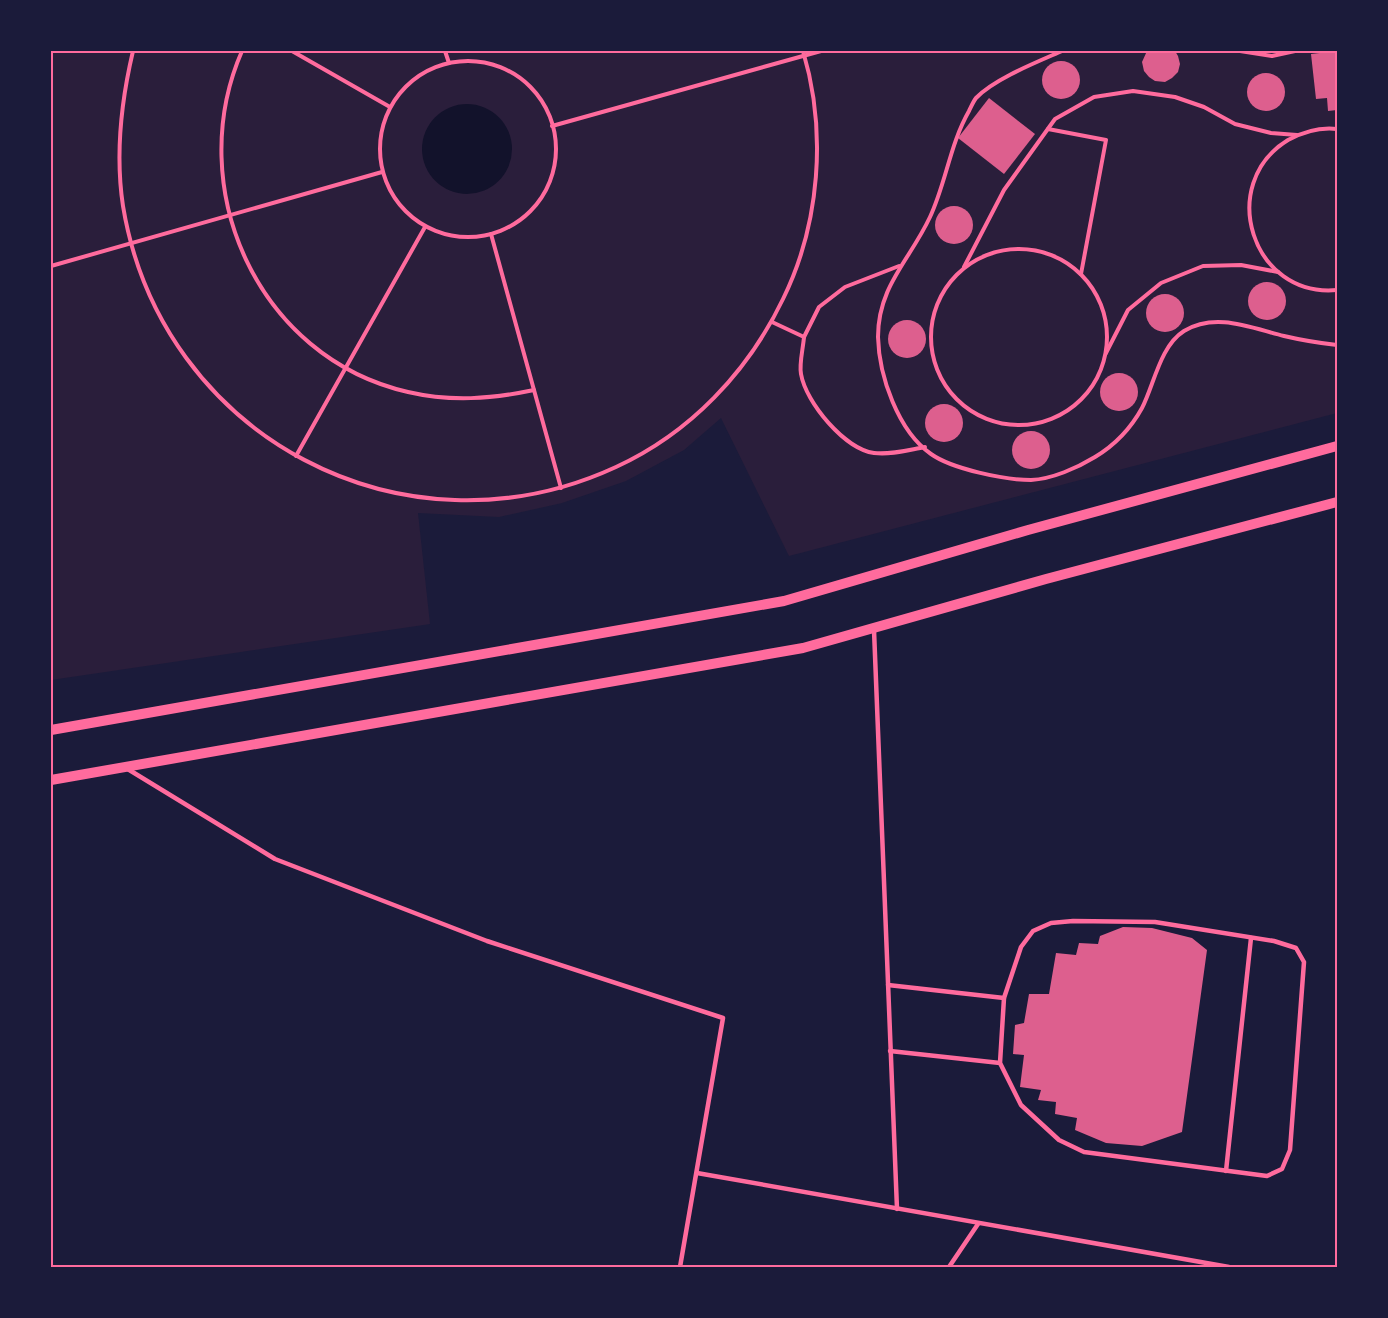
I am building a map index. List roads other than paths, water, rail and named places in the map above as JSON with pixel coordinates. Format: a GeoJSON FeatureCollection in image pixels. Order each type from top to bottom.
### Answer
{"type":"FeatureCollection","features":[{"type":"Feature","properties":{"kind":"street"},"geometry":{"type":"LineString","coordinates":[[51,730],[784,601],[1028,530],[1337,447]]}},
{"type":"Feature","properties":{"kind":"street"},"geometry":{"type":"LineString","coordinates":[[51,780],[803,648],[1046,579],[1337,502]]}},
{"type":"Feature","properties":{"kind":"lane"},"geometry":{"type":"LineString","coordinates":[[874,628],[897,1209]]}},
{"type":"Feature","properties":{"kind":"lane"},"geometry":{"type":"LineString","coordinates":[[125,767],[275,860],[488,941],[723,1018],[680,1267]]}},
{"type":"Feature","properties":{"kind":"lane"},"geometry":{"type":"LineString","coordinates":[[1155,922],[1274,941],[1296,948],[1304,962],[1290,1150],[1282,1169],[1267,1176],[1226,1171],[1084,1152],[1059,1140],[1021,1105],[1000,1063],[1004,998],[1021,947],[1034,931],[1051,923],[1155,922]]}},
{"type":"Feature","properties":{"kind":"lane"},"geometry":{"type":"LineString","coordinates":[[1226,1171],[1251,938]]}},
{"type":"Feature","properties":{"kind":"lane"},"geometry":{"type":"LineString","coordinates":[[888,985],[1004,998]]}},
{"type":"Feature","properties":{"kind":"lane"},"geometry":{"type":"LineString","coordinates":[[890,1051],[1000,1063]]}},
{"type":"Feature","properties":{"kind":"lane"},"geometry":{"type":"LineString","coordinates":[[697,1173],[1229,1267]]}},
{"type":"Feature","properties":{"kind":"lane"},"geometry":{"type":"LineString","coordinates":[[949,1267],[978,1224]]}}]}
